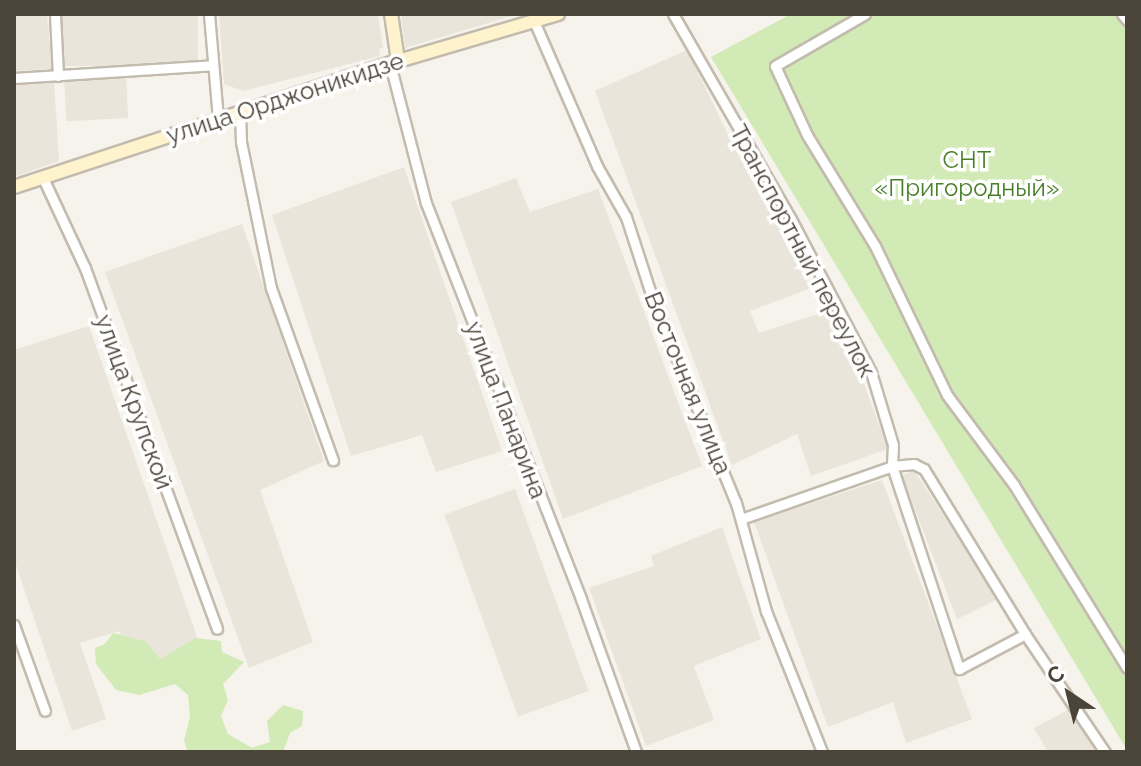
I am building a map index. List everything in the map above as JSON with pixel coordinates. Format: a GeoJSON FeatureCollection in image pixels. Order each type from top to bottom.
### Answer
{"type":"FeatureCollection","features":[{"type":"Feature","properties":{"kind":"main road","name":"улица Панарина"},"geometry":{"type":"LineString","coordinates":[[391,14],[394,62]]}},
{"type":"Feature","properties":{"kind":"main road","name":"улица Орджоникидзе"},"geometry":{"type":"LineString","coordinates":[[14,187],[394,62],[558,14]]}},
{"type":"Feature","properties":{"kind":"street"},"geometry":{"type":"LineString","coordinates":[[55,14],[58,76]]}},
{"type":"Feature","properties":{"kind":"street"},"geometry":{"type":"LineString","coordinates":[[209,14],[218,119]]}},
{"type":"Feature","properties":{"kind":"street","name":"Транспортный переулок"},"geometry":{"type":"LineString","coordinates":[[673,14],[871,372],[893,445],[892,466],[959,669],[1025,634]]}},
{"type":"Feature","properties":{"kind":"street"},"geometry":{"type":"LineString","coordinates":[[865,14],[775,66],[807,135],[875,246],[947,395],[1014,485],[1127,668]]}},
{"type":"Feature","properties":{"kind":"street"},"geometry":{"type":"LineString","coordinates":[[1122,14],[1127,20]]}},
{"type":"Feature","properties":{"kind":"street","name":"Восточная улица"},"geometry":{"type":"LineString","coordinates":[[534,21],[597,166],[626,217],[653,300],[741,519],[766,611],[822,752]]}},
{"type":"Feature","properties":{"kind":"street","name":"улица Панарина"},"geometry":{"type":"LineString","coordinates":[[394,62],[426,203],[502,393],[636,752]]}},
{"type":"Feature","properties":{"kind":"street"},"geometry":{"type":"LineString","coordinates":[[14,78],[213,65]]}},
{"type":"Feature","properties":{"kind":"street"},"geometry":{"type":"LineString","coordinates":[[240,113],[244,157],[271,288],[333,460]]}},
{"type":"Feature","properties":{"kind":"street","name":"улица Крупской"},"geometry":{"type":"LineString","coordinates":[[43,178],[85,268],[217,629]]}},
{"type":"Feature","properties":{"kind":"street"},"geometry":{"type":"LineString","coordinates":[[741,519],[892,466],[914,464],[924,469],[1025,634],[1105,752]]}},
{"type":"Feature","properties":{"kind":"street"},"geometry":{"type":"LineString","coordinates":[[14,625],[45,711]]}},
{"type":"Feature","properties":{"kind":"shaded area"},"geometry":{"type":"Polygon","coordinates":[[[14,14],[47,14],[52,69],[14,71],[14,14]]]}},
{"type":"Feature","properties":{"kind":"shaded area"},"geometry":{"type":"Polygon","coordinates":[[[60,14],[198,14],[198,66],[60,66],[60,14]]]}},
{"type":"Feature","properties":{"kind":"shaded area"},"geometry":{"type":"Polygon","coordinates":[[[219,14],[378,14],[383,48],[379,49],[380,56],[243,91],[224,84],[219,14]]]}},
{"type":"Feature","properties":{"kind":"shaded area"},"geometry":{"type":"Polygon","coordinates":[[[401,14],[515,14],[515,15],[405,48],[401,14]]]}},
{"type":"Feature","properties":{"kind":"shaded area"},"geometry":{"type":"Polygon","coordinates":[[[687,50],[736,151],[811,288],[750,311],[759,333],[827,311],[861,376],[888,449],[811,476],[797,434],[732,465],[595,91],[687,50]]]}},
{"type":"Feature","properties":{"kind":"shaded area"},"geometry":{"type":"Polygon","coordinates":[[[126,75],[128,118],[66,121],[64,78],[126,75]]]}},
{"type":"Feature","properties":{"kind":"shaded area"},"geometry":{"type":"Polygon","coordinates":[[[54,80],[59,161],[14,177],[14,82],[54,80]]]}},
{"type":"Feature","properties":{"kind":"shaded area"},"geometry":{"type":"Polygon","coordinates":[[[404,167],[502,451],[436,472],[422,435],[351,456],[272,215],[404,167]]]}},
{"type":"Feature","properties":{"kind":"shaded area"},"geometry":{"type":"Polygon","coordinates":[[[516,178],[530,212],[598,189],[702,466],[563,519],[451,202],[516,178]]]}},
{"type":"Feature","properties":{"kind":"shaded area"},"geometry":{"type":"Polygon","coordinates":[[[242,224],[324,461],[260,490],[313,642],[249,668],[105,272],[242,224]]]}},
{"type":"Feature","properties":{"kind":"shaded area"},"geometry":{"type":"Polygon","coordinates":[[[89,326],[200,645],[157,660],[125,644],[119,631],[80,643],[106,719],[72,731],[14,559],[14,350],[89,326]]]}},
{"type":"Feature","properties":{"kind":"shaded area"},"geometry":{"type":"Polygon","coordinates":[[[914,470],[998,599],[957,619],[902,476],[914,470]]]}},
{"type":"Feature","properties":{"kind":"shaded area"},"geometry":{"type":"Polygon","coordinates":[[[882,480],[972,719],[906,743],[893,702],[828,727],[754,522],[882,480]]]}},
{"type":"Feature","properties":{"kind":"shaded area"},"geometry":{"type":"Polygon","coordinates":[[[515,489],[589,691],[518,717],[445,515],[515,489]]]}},
{"type":"Feature","properties":{"kind":"shaded area"},"geometry":{"type":"Polygon","coordinates":[[[722,527],[761,639],[694,666],[714,720],[646,746],[589,588],[654,566],[651,556],[722,527]]]}},
{"type":"Feature","properties":{"kind":"shaded area"},"geometry":{"type":"Polygon","coordinates":[[[1070,709],[1100,752],[1048,752],[1034,728],[1070,709]]]}},
{"type":"Feature","properties":{"kind":"green space","name":"СНТ «Пригородный»"},"geometry":{"type":"Polygon","coordinates":[[[791,14],[1127,14],[1127,750],[711,57],[791,14]]]}},
{"type":"Feature","properties":{"kind":"green space"},"geometry":{"type":"Polygon","coordinates":[[[113,633],[145,641],[160,659],[196,638],[221,641],[222,652],[244,662],[223,684],[228,700],[221,716],[228,734],[252,748],[270,742],[267,721],[283,705],[303,711],[302,726],[290,733],[283,752],[188,752],[184,741],[190,717],[188,695],[175,684],[139,695],[116,690],[96,664],[95,648],[105,644],[113,633]]]}}]}
